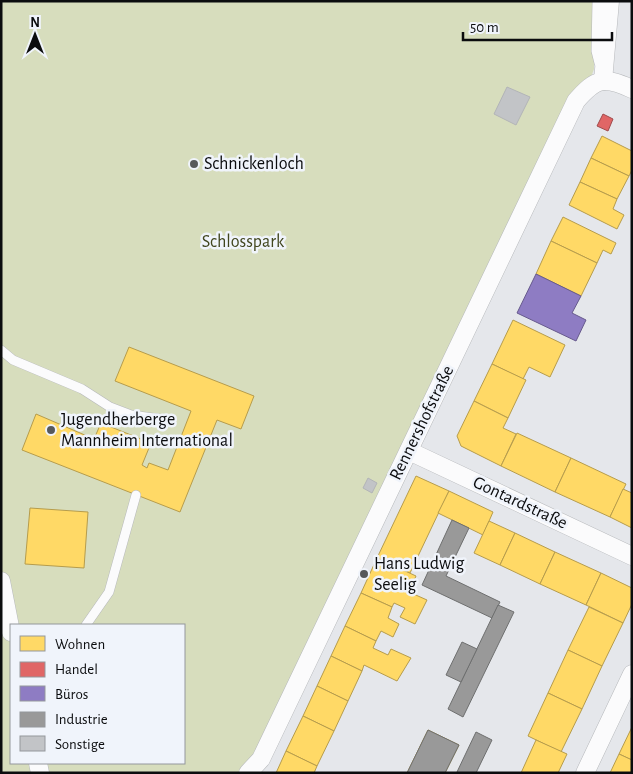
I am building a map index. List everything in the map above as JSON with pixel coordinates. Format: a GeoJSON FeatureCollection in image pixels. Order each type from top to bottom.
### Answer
{"type":"FeatureCollection","features":[{"type":"Feature","properties":{"kind":"street"},"geometry":{"type":"LineString","coordinates":[[610,1],[603,81],[627,87]]}},
{"type":"Feature","properties":{"kind":"street","name":"Rennershofstraße"},"geometry":{"type":"LineString","coordinates":[[248,773],[261,759],[576,101],[587,88],[603,81]]}},
{"type":"Feature","properties":{"kind":"street","name":"Gontardstraße"},"geometry":{"type":"LineString","coordinates":[[409,451],[632,556]]}},
{"type":"Feature","properties":{"kind":"street"},"geometry":{"type":"LineString","coordinates":[[1,581],[10,627]]}},
{"type":"Feature","properties":{"kind":"street"},"geometry":{"type":"LineString","coordinates":[[586,773],[632,674]]}},
{"type":"Feature","properties":{"kind":"lane"},"geometry":{"type":"LineString","coordinates":[[597,1],[596,52],[603,81]]}},
{"type":"Feature","properties":{"kind":"lane"},"geometry":{"type":"LineString","coordinates":[[1,350],[13,360],[82,389],[110,407],[131,415],[168,420]]}},
{"type":"Feature","properties":{"kind":"lane"},"geometry":{"type":"LineString","coordinates":[[87,624],[108,592],[136,495]]}},
{"type":"Feature","properties":{"kind":"green space","name":"Schlosspark"},"geometry":{"type":"Polygon","coordinates":[[[1,1],[594,1],[594,69],[587,88],[248,773],[1,773],[1,1]]]}},
{"type":"Feature","properties":{"kind":"building: Wohnen"},"geometry":{"type":"Polygon","coordinates":[[[602,136],[632,151],[632,170],[629,176],[591,158],[602,136]]]}},
{"type":"Feature","properties":{"kind":"building: Wohnen"},"geometry":{"type":"Polygon","coordinates":[[[591,158],[629,176],[617,199],[580,182],[591,158]]]}},
{"type":"Feature","properties":{"kind":"building: Wohnen"},"geometry":{"type":"Polygon","coordinates":[[[580,182],[617,199],[613,209],[624,215],[617,229],[569,205],[580,182]]]}},
{"type":"Feature","properties":{"kind":"building: Wohnen"},"geometry":{"type":"Polygon","coordinates":[[[563,217],[616,243],[611,254],[603,250],[597,263],[551,241],[563,217]]]}},
{"type":"Feature","properties":{"kind":"building: Wohnen"},"geometry":{"type":"Polygon","coordinates":[[[551,241],[597,263],[581,296],[536,274],[551,241]]]}},
{"type":"Feature","properties":{"kind":"building: Wohnen"},"geometry":{"type":"Polygon","coordinates":[[[513,320],[565,345],[550,377],[529,367],[523,379],[492,364],[513,320]]]}},
{"type":"Feature","properties":{"kind":"building: Wohnen","name":"Jugendherberge Mannheim International"},"geometry":{"type":"Polygon","coordinates":[[[129,347],[254,396],[241,429],[217,420],[180,512],[22,450],[36,414],[94,439],[101,423],[151,443],[142,465],[147,468],[149,463],[168,470],[191,411],[115,381],[129,347]]]}},
{"type":"Feature","properties":{"kind":"building: Wohnen"},"geometry":{"type":"Polygon","coordinates":[[[492,364],[526,380],[508,418],[474,401],[492,364]]]}},
{"type":"Feature","properties":{"kind":"building: Wohnen"},"geometry":{"type":"Polygon","coordinates":[[[474,401],[508,418],[503,428],[516,434],[501,466],[461,446],[457,436],[474,401]]]}},
{"type":"Feature","properties":{"kind":"building: Wohnen"},"geometry":{"type":"Polygon","coordinates":[[[517,433],[571,458],[555,492],[501,466],[517,433]]]}},
{"type":"Feature","properties":{"kind":"building: Wohnen"},"geometry":{"type":"Polygon","coordinates":[[[571,458],[626,484],[610,517],[555,492],[571,458]]]}},
{"type":"Feature","properties":{"kind":"building: Wohnen"},"geometry":{"type":"Polygon","coordinates":[[[416,476],[449,491],[410,573],[377,558],[416,476]]]}},
{"type":"Feature","properties":{"kind":"building: Wohnen"},"geometry":{"type":"Polygon","coordinates":[[[623,489],[632,493],[632,528],[610,517],[623,489]]]}},
{"type":"Feature","properties":{"kind":"building: Wohnen"},"geometry":{"type":"Polygon","coordinates":[[[449,491],[493,512],[483,535],[438,513],[449,491]]]}},
{"type":"Feature","properties":{"kind":"building: Wohnen"},"geometry":{"type":"Polygon","coordinates":[[[30,508],[88,512],[84,568],[25,564],[30,508]]]}},
{"type":"Feature","properties":{"kind":"building: Wohnen"},"geometry":{"type":"Polygon","coordinates":[[[489,521],[515,533],[500,565],[474,553],[489,521]]]}},
{"type":"Feature","properties":{"kind":"building: Wohnen"},"geometry":{"type":"Polygon","coordinates":[[[515,533],[555,552],[540,584],[500,565],[515,533]]]}},
{"type":"Feature","properties":{"kind":"building: Wohnen"},"geometry":{"type":"Polygon","coordinates":[[[555,552],[601,573],[586,605],[540,584],[555,552]]]}},
{"type":"Feature","properties":{"kind":"building: Wohnen"},"geometry":{"type":"Polygon","coordinates":[[[377,558],[416,576],[409,592],[427,600],[415,624],[400,617],[405,608],[394,603],[392,607],[361,593],[377,558]]]}},
{"type":"Feature","properties":{"kind":"building: Wohnen"},"geometry":{"type":"Polygon","coordinates":[[[601,573],[632,588],[632,604],[623,623],[586,605],[601,573]]]}},
{"type":"Feature","properties":{"kind":"building: Wohnen"},"geometry":{"type":"Polygon","coordinates":[[[361,593],[392,607],[388,618],[399,624],[393,637],[381,631],[376,641],[345,626],[361,593]]]}},
{"type":"Feature","properties":{"kind":"building: Wohnen"},"geometry":{"type":"Polygon","coordinates":[[[589,607],[623,623],[602,666],[568,650],[589,607]]]}},
{"type":"Feature","properties":{"kind":"building: Wohnen"},"geometry":{"type":"Polygon","coordinates":[[[345,626],[376,641],[373,648],[388,655],[391,649],[411,658],[397,681],[364,665],[362,671],[331,656],[345,626]]]}},
{"type":"Feature","properties":{"kind":"building: Wohnen"},"geometry":{"type":"Polygon","coordinates":[[[568,650],[602,666],[582,709],[548,693],[568,650]]]}},
{"type":"Feature","properties":{"kind":"building: Wohnen"},"geometry":{"type":"Polygon","coordinates":[[[331,656],[362,671],[348,701],[317,686],[331,656]]]}},
{"type":"Feature","properties":{"kind":"building: Wohnen"},"geometry":{"type":"Polygon","coordinates":[[[317,686],[348,701],[334,731],[303,716],[317,686]]]}},
{"type":"Feature","properties":{"kind":"building: Wohnen"},"geometry":{"type":"Polygon","coordinates":[[[548,693],[582,709],[561,752],[528,736],[548,693]]]}},
{"type":"Feature","properties":{"kind":"building: Wohnen"},"geometry":{"type":"Polygon","coordinates":[[[303,716],[334,731],[317,766],[286,751],[303,716]]]}},
{"type":"Feature","properties":{"kind":"building: Wohnen"},"geometry":{"type":"Polygon","coordinates":[[[632,727],[632,760],[619,754],[632,727]]]}},
{"type":"Feature","properties":{"kind":"building: Wohnen"},"geometry":{"type":"Polygon","coordinates":[[[428,730],[459,745],[445,773],[407,773],[428,730]]]}},
{"type":"Feature","properties":{"kind":"building: Wohnen"},"geometry":{"type":"Polygon","coordinates":[[[536,740],[567,754],[558,773],[521,773],[536,740]]]}},
{"type":"Feature","properties":{"kind":"building: Wohnen"},"geometry":{"type":"Polygon","coordinates":[[[286,751],[317,766],[314,773],[276,773],[286,751]]]}},
{"type":"Feature","properties":{"kind":"building: Wohnen"},"geometry":{"type":"Polygon","coordinates":[[[619,754],[632,760],[632,773],[610,773],[619,754]]]}},
{"type":"Feature","properties":{"kind":"building: Handel"},"geometry":{"type":"Polygon","coordinates":[[[603,114],[613,119],[608,131],[597,126],[603,114]]]}},
{"type":"Feature","properties":{"kind":"building: Büros"},"geometry":{"type":"Polygon","coordinates":[[[536,274],[581,296],[572,313],[586,320],[576,341],[517,313],[536,274]]]}},
{"type":"Feature","properties":{"kind":"building: Industrie"},"geometry":{"type":"Polygon","coordinates":[[[452,520],[469,528],[446,576],[500,602],[492,618],[422,585],[452,520]]]}},
{"type":"Feature","properties":{"kind":"building: Industrie"},"geometry":{"type":"Polygon","coordinates":[[[498,605],[514,612],[463,717],[448,709],[498,605]]]}},
{"type":"Feature","properties":{"kind":"building: Industrie"},"geometry":{"type":"Polygon","coordinates":[[[462,642],[477,649],[461,682],[446,675],[462,642]]]}},
{"type":"Feature","properties":{"kind":"building: Industrie"},"geometry":{"type":"Polygon","coordinates":[[[428,730],[459,745],[445,773],[407,773],[428,730]]]}},
{"type":"Feature","properties":{"kind":"building: Industrie"},"geometry":{"type":"Polygon","coordinates":[[[476,732],[492,740],[476,773],[457,772],[476,732]]]}},
{"type":"Feature","properties":{"kind":"building: Sonstige"},"geometry":{"type":"Polygon","coordinates":[[[507,87],[530,97],[516,125],[494,114],[507,87]]]}},
{"type":"Feature","properties":{"kind":"building: Sonstige"},"geometry":{"type":"Polygon","coordinates":[[[368,478],[377,483],[372,493],[363,488],[368,478]]]}},
{"type":"Feature","properties":{"kind":"place","name":"Schnickenloch"},"geometry":{"type":"Point","coordinates":[194,164]}},
{"type":"Feature","properties":{"kind":"place","name":"Jugendherberge Mannheim International"},"geometry":{"type":"Point","coordinates":[51,430]}},
{"type":"Feature","properties":{"kind":"place","name":"Hans Ludwig Seelig"},"geometry":{"type":"Point","coordinates":[364,574]}}]}
